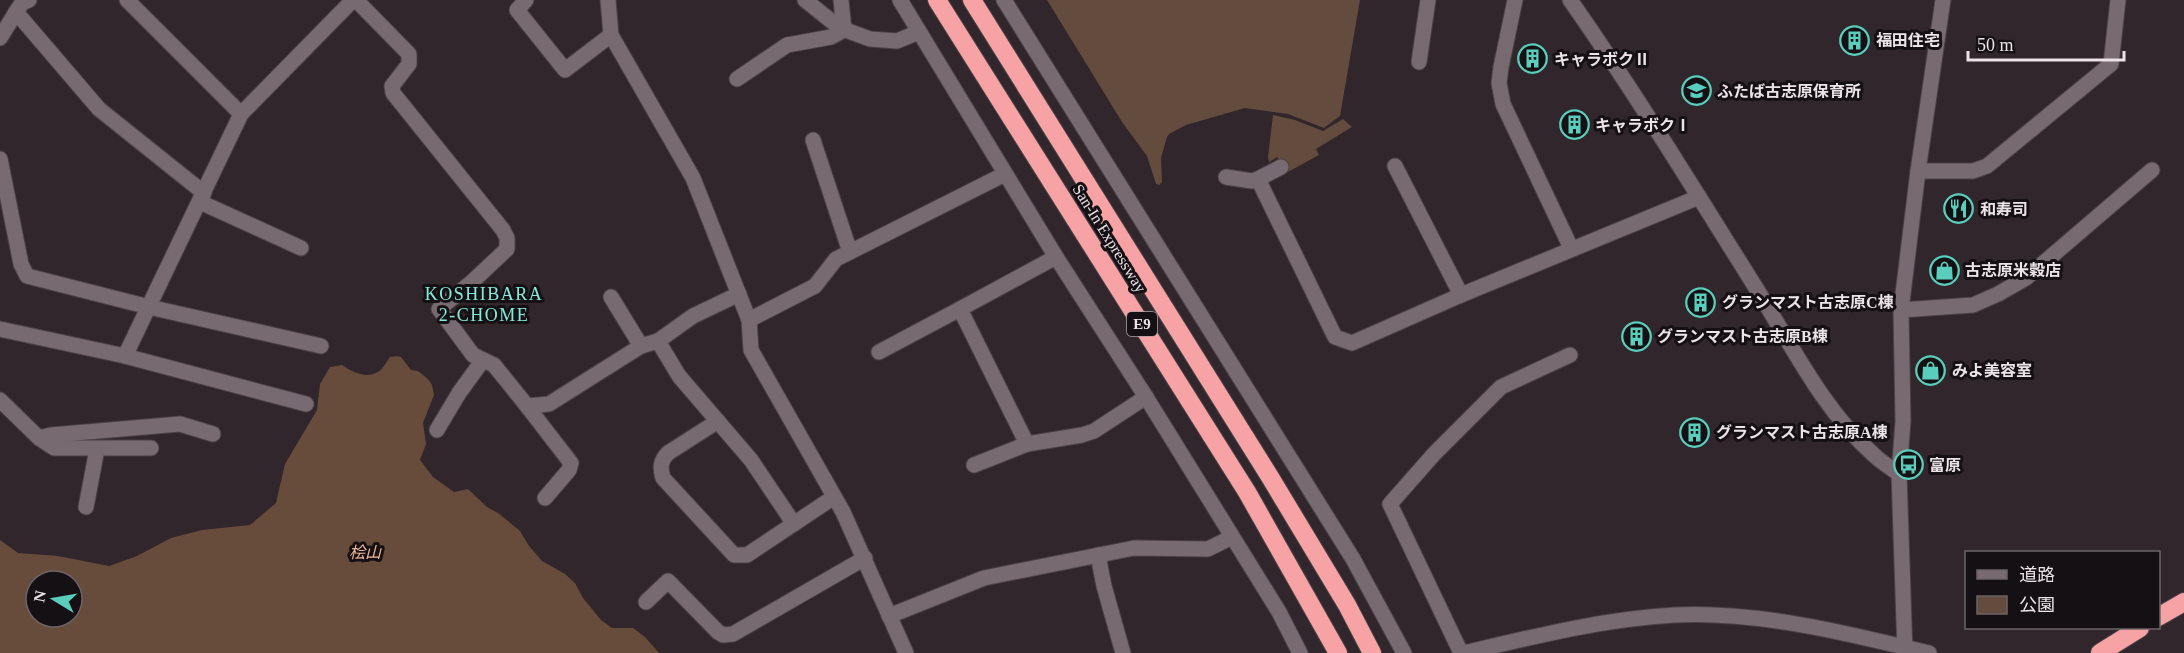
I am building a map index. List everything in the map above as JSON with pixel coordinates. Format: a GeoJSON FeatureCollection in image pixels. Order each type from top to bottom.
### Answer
{"type":"FeatureCollection","features":[{"type":"Feature","properties":{"kind":"highway","name":"San-In Expressway"},"geometry":{"type":"LineString","coordinates":[[938,0],[1247,492],[1338,653]]}},
{"type":"Feature","properties":{"kind":"highway","name":"San-In Expressway"},"geometry":{"type":"LineString","coordinates":[[972,0],[1270,477],[1347,605],[1372,653]]}},
{"type":"Feature","properties":{"kind":"highway"},"geometry":{"type":"LineString","coordinates":[[2160,616],[2184,602]]}},
{"type":"Feature","properties":{"kind":"highway"},"geometry":{"type":"LineString","coordinates":[[2100,653],[2121,646],[2138,629]]}},
{"type":"Feature","properties":{"kind":"street"},"geometry":{"type":"LineString","coordinates":[[0,38],[22,3],[29,0]]}},
{"type":"Feature","properties":{"kind":"street"},"geometry":{"type":"LineString","coordinates":[[127,0],[241,114]]}},
{"type":"Feature","properties":{"kind":"street"},"geometry":{"type":"LineString","coordinates":[[125,356],[241,114],[354,0],[409,54],[409,64],[392,86],[393,93],[507,238],[507,249],[439,309],[473,355],[494,365],[571,463],[569,470],[545,498]]}},
{"type":"Feature","properties":{"kind":"street"},"geometry":{"type":"LineString","coordinates":[[525,0],[517,10],[565,70],[611,34]]}},
{"type":"Feature","properties":{"kind":"street"},"geometry":{"type":"LineString","coordinates":[[608,0],[611,34],[693,178],[748,320],[751,350],[834,497],[865,558],[906,653]]}},
{"type":"Feature","properties":{"kind":"street"},"geometry":{"type":"LineString","coordinates":[[805,0],[844,30],[870,39],[897,41],[919,32]]}},
{"type":"Feature","properties":{"kind":"street"},"geometry":{"type":"LineString","coordinates":[[841,0],[844,30]]}},
{"type":"Feature","properties":{"kind":"street"},"geometry":{"type":"LineString","coordinates":[[900,0],[1056,257],[1279,612],[1300,653]]}},
{"type":"Feature","properties":{"kind":"street"},"geometry":{"type":"LineString","coordinates":[[1004,0],[1353,559],[1404,653]]}},
{"type":"Feature","properties":{"kind":"street"},"geometry":{"type":"LineString","coordinates":[[1419,62],[1428,0]]}},
{"type":"Feature","properties":{"kind":"street"},"geometry":{"type":"LineString","coordinates":[[1515,0],[1499,83],[1503,104],[1571,248]]}},
{"type":"Feature","properties":{"kind":"street"},"geometry":{"type":"LineString","coordinates":[[1570,0],[1608,54],[1699,197],[1818,390],[1873,455],[1899,474]]}},
{"type":"Feature","properties":{"kind":"street"},"geometry":{"type":"LineString","coordinates":[[1905,650],[1899,474],[1903,421],[1901,310],[1918,171],[1943,0]]}},
{"type":"Feature","properties":{"kind":"street"},"geometry":{"type":"LineString","coordinates":[[1918,171],[1973,171],[1988,166],[2111,64],[2118,0]]}},
{"type":"Feature","properties":{"kind":"street"},"geometry":{"type":"LineString","coordinates":[[16,12],[99,109],[202,198],[301,248]]}},
{"type":"Feature","properties":{"kind":"street"},"geometry":{"type":"LineString","coordinates":[[737,78],[787,45],[831,37],[844,30]]}},
{"type":"Feature","properties":{"kind":"street"},"geometry":{"type":"LineString","coordinates":[[813,140],[850,252]]}},
{"type":"Feature","properties":{"kind":"street"},"geometry":{"type":"LineString","coordinates":[[0,159],[23,273],[31,279],[321,346]]}},
{"type":"Feature","properties":{"kind":"street"},"geometry":{"type":"LineString","coordinates":[[1395,166],[1461,295]]}},
{"type":"Feature","properties":{"kind":"street"},"geometry":{"type":"LineString","coordinates":[[1226,177],[1252,181],[1281,167]]}},
{"type":"Feature","properties":{"kind":"street"},"geometry":{"type":"LineString","coordinates":[[1901,310],[1973,305],[1998,294],[2026,278],[2152,170]]}},
{"type":"Feature","properties":{"kind":"street"},"geometry":{"type":"LineString","coordinates":[[748,320],[815,286],[836,259],[1005,174]]}},
{"type":"Feature","properties":{"kind":"street"},"geometry":{"type":"LineString","coordinates":[[1258,179],[1335,337],[1352,343],[1571,248],[1699,197]]}},
{"type":"Feature","properties":{"kind":"street"},"geometry":{"type":"LineString","coordinates":[[879,352],[1056,257]]}},
{"type":"Feature","properties":{"kind":"street"},"geometry":{"type":"LineString","coordinates":[[526,406],[549,404],[641,346],[658,341],[693,315],[739,294]]}},
{"type":"Feature","properties":{"kind":"street"},"geometry":{"type":"LineString","coordinates":[[611,297],[641,346]]}},
{"type":"Feature","properties":{"kind":"street"},"geometry":{"type":"LineString","coordinates":[[960,309],[1027,444]]}},
{"type":"Feature","properties":{"kind":"street"},"geometry":{"type":"LineString","coordinates":[[0,329],[125,356],[306,404]]}},
{"type":"Feature","properties":{"kind":"street"},"geometry":{"type":"LineString","coordinates":[[658,341],[679,376],[751,460],[794,524]]}},
{"type":"Feature","properties":{"kind":"street"},"geometry":{"type":"LineString","coordinates":[[1570,355],[1501,387],[1434,454],[1390,504],[1462,653],[1636,618],[1675,615],[1751,618],[1802,626],[1905,650],[1929,653]]}},
{"type":"Feature","properties":{"kind":"street"},"geometry":{"type":"LineString","coordinates":[[437,430],[459,393],[483,360]]}},
{"type":"Feature","properties":{"kind":"street"},"geometry":{"type":"LineString","coordinates":[[974,465],[1027,444],[1082,435],[1094,430],[1146,397]]}},
{"type":"Feature","properties":{"kind":"street"},"geometry":{"type":"LineString","coordinates":[[0,400],[39,438],[54,448],[152,448]]}},
{"type":"Feature","properties":{"kind":"street"},"geometry":{"type":"LineString","coordinates":[[717,421],[663,458],[661,471],[663,478],[734,555],[747,555],[834,497]]}},
{"type":"Feature","properties":{"kind":"street"},"geometry":{"type":"LineString","coordinates":[[39,438],[180,424],[213,434]]}},
{"type":"Feature","properties":{"kind":"street"},"geometry":{"type":"LineString","coordinates":[[86,507],[97,449]]}},
{"type":"Feature","properties":{"kind":"street"},"geometry":{"type":"LineString","coordinates":[[889,616],[984,578],[1134,548],[1208,549],[1232,537]]}},
{"type":"Feature","properties":{"kind":"street"},"geometry":{"type":"LineString","coordinates":[[1098,555],[1104,586],[1123,653]]}},
{"type":"Feature","properties":{"kind":"street"},"geometry":{"type":"LineString","coordinates":[[646,602],[668,581],[718,632],[733,634],[865,558]]}},
{"type":"Feature","properties":{"kind":"green space"},"geometry":{"type":"Polygon","coordinates":[[[1047,0],[1360,0],[1340,116],[1324,128],[1288,114],[1245,108],[1186,125],[1167,137],[1161,158],[1162,182],[1159,185],[1156,184],[1147,156],[1122,122],[1047,0]]]}},
{"type":"Feature","properties":{"kind":"green space"},"geometry":{"type":"Polygon","coordinates":[[[1273,115],[1295,120],[1323,131],[1343,119],[1352,127],[1316,149],[1319,155],[1286,173],[1277,157],[1269,162],[1273,115]]]}},
{"type":"Feature","properties":{"kind":"green space","name":"桧山"},"geometry":{"type":"Polygon","coordinates":[[[390,357],[401,357],[411,370],[418,371],[432,385],[434,395],[423,423],[426,444],[420,460],[433,477],[454,492],[468,489],[487,507],[520,531],[542,561],[565,574],[575,583],[583,598],[601,620],[612,628],[633,628],[645,637],[659,653],[0,653],[0,540],[18,553],[58,556],[109,566],[137,556],[171,538],[202,530],[250,525],[276,503],[285,464],[317,410],[320,384],[330,367],[342,365],[355,372],[369,375],[380,371],[390,357]]]}},
{"type":"Feature","properties":{"kind":"place","name":"福田住宅"},"geometry":{"type":"Point","coordinates":[1855,40]}},
{"type":"Feature","properties":{"kind":"place","name":"キャラボクⅡ"},"geometry":{"type":"Point","coordinates":[1533,59]}},
{"type":"Feature","properties":{"kind":"place","name":"ふたば古志原保育所"},"geometry":{"type":"Point","coordinates":[1696,91]}},
{"type":"Feature","properties":{"kind":"place","name":"キャラボクⅠ"},"geometry":{"type":"Point","coordinates":[1574,125]}},
{"type":"Feature","properties":{"kind":"place","name":"和寿司"},"geometry":{"type":"Point","coordinates":[1959,209]}},
{"type":"Feature","properties":{"kind":"place","name":"古志原米穀店"},"geometry":{"type":"Point","coordinates":[1944,270]}},
{"type":"Feature","properties":{"kind":"place","name":"グランマスト古志原C棟"},"geometry":{"type":"Point","coordinates":[1701,302]}},
{"type":"Feature","properties":{"kind":"place","name":"グランマスト古志原B棟"},"geometry":{"type":"Point","coordinates":[1636,336]}},
{"type":"Feature","properties":{"kind":"place","name":"みよ美容室"},"geometry":{"type":"Point","coordinates":[1931,370]}},
{"type":"Feature","properties":{"kind":"place","name":"グランマスト古志原A棟"},"geometry":{"type":"Point","coordinates":[1695,432]}},
{"type":"Feature","properties":{"kind":"place","name":"富原"},"geometry":{"type":"Point","coordinates":[1908,465]}},
{"type":"Feature","properties":{"kind":"district","name":"KOSHIBARA 2-CHOME"},"geometry":{"type":"Point","coordinates":[484,304]}}]}
